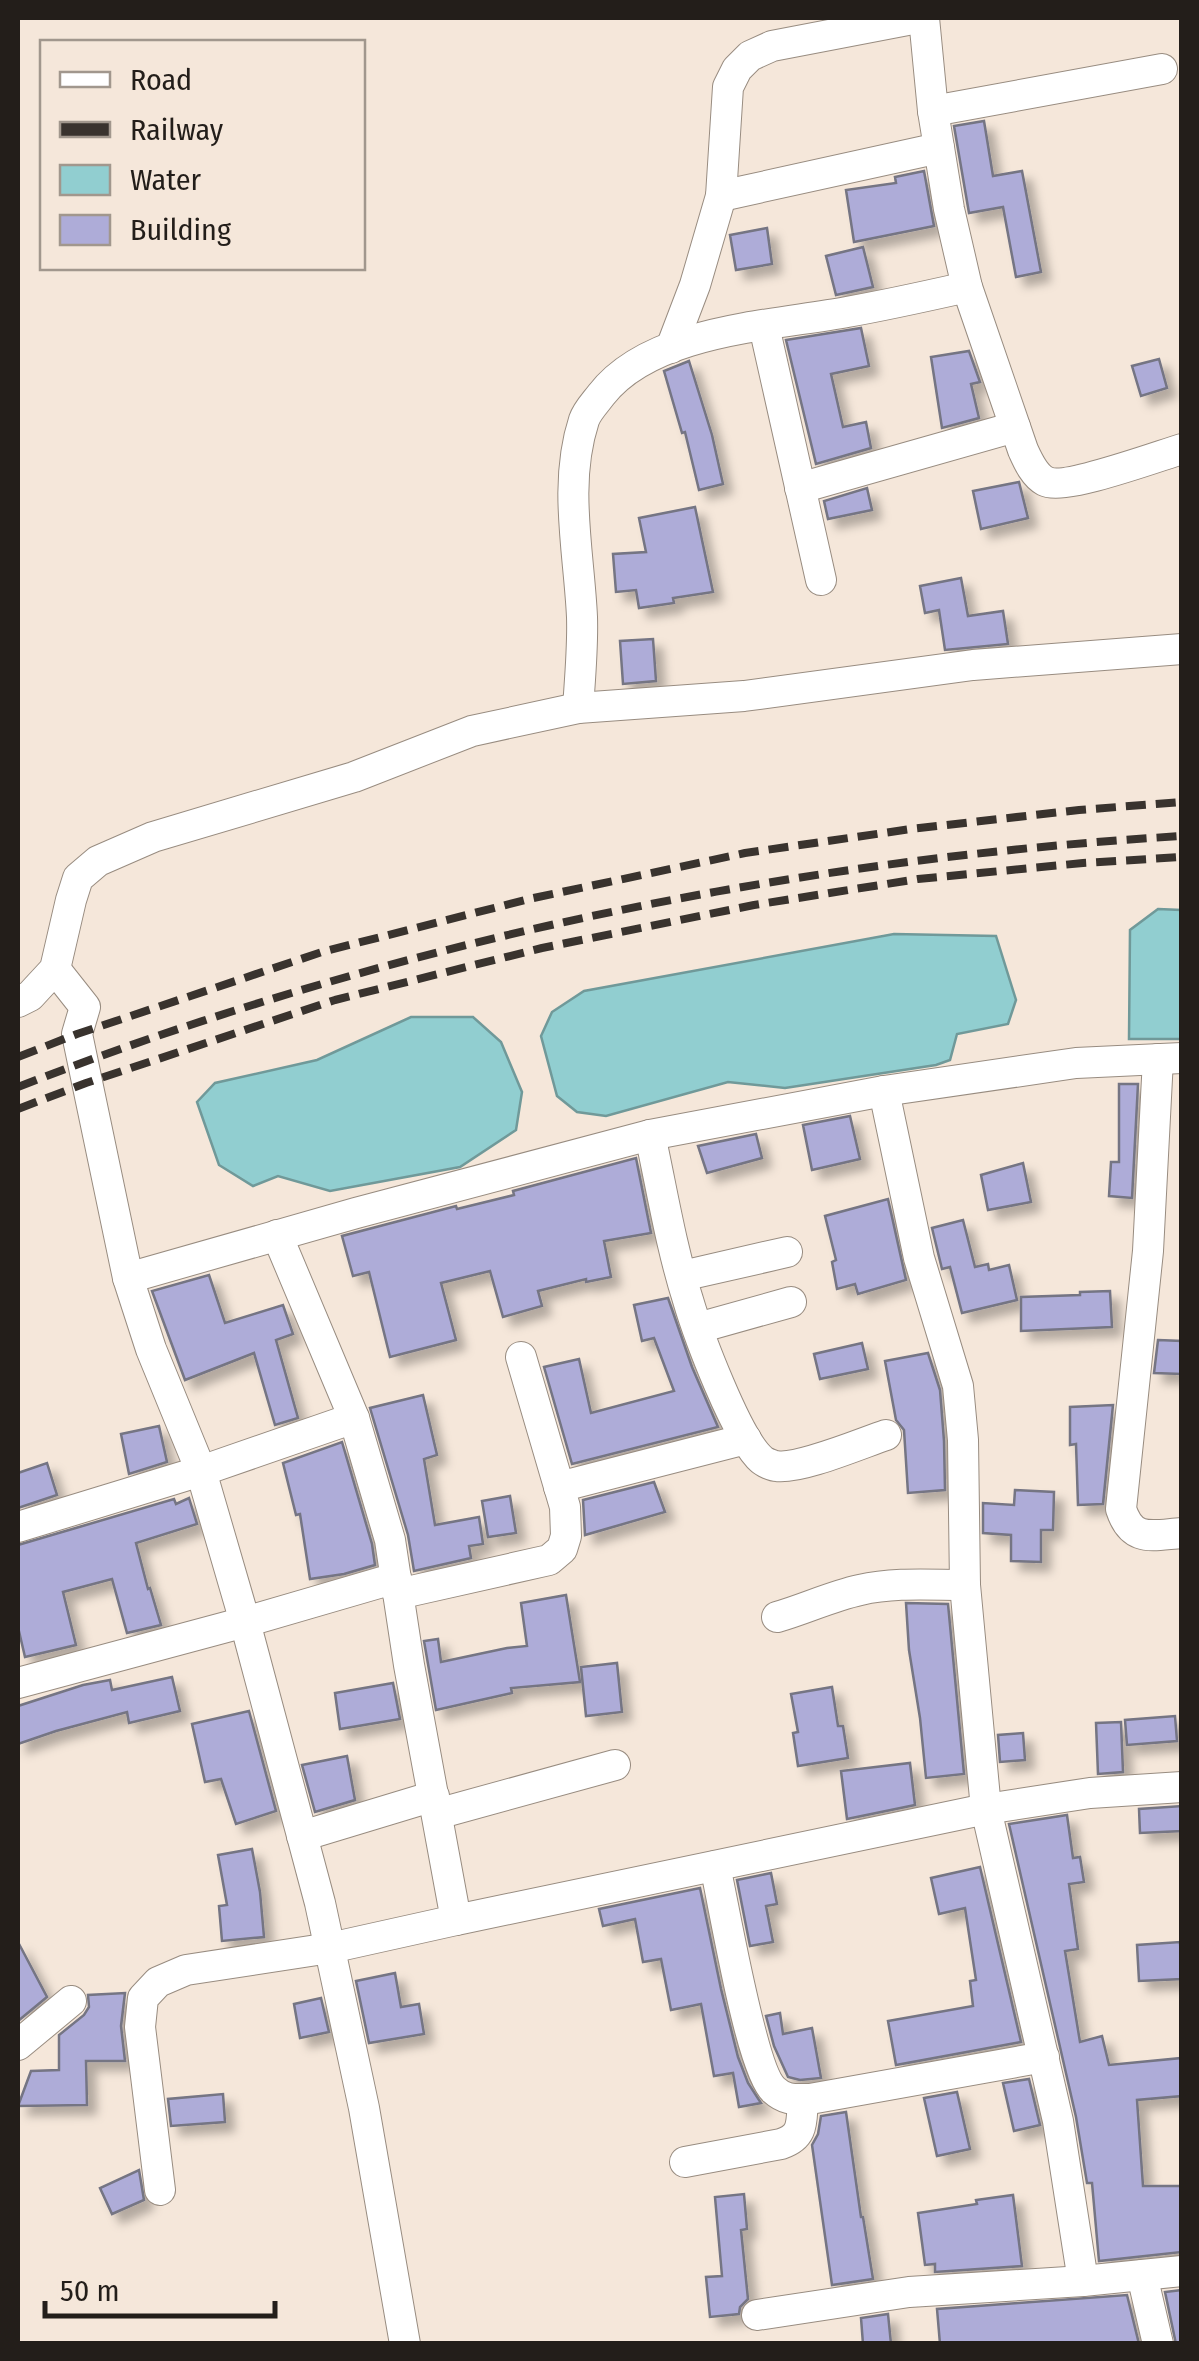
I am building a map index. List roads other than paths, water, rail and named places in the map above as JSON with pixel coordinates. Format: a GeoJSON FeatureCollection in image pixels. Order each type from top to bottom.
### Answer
{"type":"FeatureCollection","features":[{"type":"Feature","properties":{"kind":"street"},"geometry":{"type":"LineString","coordinates":[[671,348],[695,285],[721,196],[728,87],[738,69],[750,56],[772,46],[921,18],[949,209],[966,287],[1032,468],[1041,480],[1053,484],[1073,482],[1182,449]]}},
{"type":"Feature","properties":{"kind":"street"},"geometry":{"type":"LineString","coordinates":[[933,111],[1162,69]]}},
{"type":"Feature","properties":{"kind":"street"},"geometry":{"type":"LineString","coordinates":[[721,196],[939,148]]}},
{"type":"Feature","properties":{"kind":"street"},"geometry":{"type":"LineString","coordinates":[[578,708],[582,619],[573,514],[576,456],[584,416],[608,385],[640,361],[709,335],[966,287]]}},
{"type":"Feature","properties":{"kind":"street"},"geometry":{"type":"LineString","coordinates":[[764,326],[821,580]]}},
{"type":"Feature","properties":{"kind":"street"},"geometry":{"type":"LineString","coordinates":[[800,488],[1015,427]]}},
{"type":"Feature","properties":{"kind":"street"},"geometry":{"type":"LineString","coordinates":[[18,1002],[30,996],[55,969],[78,878],[98,862],[152,836],[354,777],[472,731],[578,708],[744,696],[973,665],[1182,649]]}},
{"type":"Feature","properties":{"kind":"street"},"geometry":{"type":"LineString","coordinates":[[55,969],[85,1008],[77,1034],[128,1278],[151,1348],[201,1472],[302,1836],[364,2108],[404,2344]]}},
{"type":"Feature","properties":{"kind":"street"},"geometry":{"type":"LineString","coordinates":[[128,1278],[650,1135],[884,1090],[1076,1063],[1170,1059],[1121,1509],[1126,1525],[1137,1533],[1182,1534]]}},
{"type":"Feature","properties":{"kind":"street"},"geometry":{"type":"LineString","coordinates":[[884,1090],[919,1258],[958,1386],[963,1440],[964,1585],[986,1810],[1058,2121],[1083,2281]]}},
{"type":"Feature","properties":{"kind":"street"},"geometry":{"type":"LineString","coordinates":[[650,1135],[682,1276],[709,1360],[746,1439],[762,1460],[774,1466],[791,1466],[886,1435]]}},
{"type":"Feature","properties":{"kind":"street"},"geometry":{"type":"LineString","coordinates":[[277,1235],[354,1418],[390,1540],[456,1920]]}},
{"type":"Feature","properties":{"kind":"street"},"geometry":{"type":"LineString","coordinates":[[682,1276],[787,1252]]}},
{"type":"Feature","properties":{"kind":"street"},"geometry":{"type":"LineString","coordinates":[[698,1328],[791,1302]]}},
{"type":"Feature","properties":{"kind":"street"},"geometry":{"type":"LineString","coordinates":[[18,1683],[397,1586],[548,1560],[562,1549],[566,1536],[565,1507],[521,1357]]}},
{"type":"Feature","properties":{"kind":"street"},"geometry":{"type":"LineString","coordinates":[[18,1527],[201,1472],[354,1418]]}},
{"type":"Feature","properties":{"kind":"street"},"geometry":{"type":"LineString","coordinates":[[559,1487],[746,1439]]}},
{"type":"Feature","properties":{"kind":"street"},"geometry":{"type":"LineString","coordinates":[[776,1617],[877,1586],[964,1585]]}},
{"type":"Feature","properties":{"kind":"street"},"geometry":{"type":"LineString","coordinates":[[302,1836],[615,1766]]}},
{"type":"Feature","properties":{"kind":"street"},"geometry":{"type":"LineString","coordinates":[[160,2190],[140,2027],[144,1998],[158,1982],[186,1970],[330,1948],[986,1810],[1090,1794],[1182,1787]]}},
{"type":"Feature","properties":{"kind":"street"},"geometry":{"type":"LineString","coordinates":[[716,1866],[755,2050],[770,2088],[787,2100],[1044,2057]]}},
{"type":"Feature","properties":{"kind":"street"},"geometry":{"type":"LineString","coordinates":[[18,2045],[70,2001]]}},
{"type":"Feature","properties":{"kind":"street"},"geometry":{"type":"LineString","coordinates":[[685,2162],[793,2140],[799,2132],[802,2099]]}},
{"type":"Feature","properties":{"kind":"street"},"geometry":{"type":"LineString","coordinates":[[757,2315],[910,2292],[1182,2271]]}},
{"type":"Feature","properties":{"kind":"street"},"geometry":{"type":"LineString","coordinates":[[1142,2275],[1158,2344]]}},
{"type":"Feature","properties":{"kind":"water"},"geometry":{"type":"Polygon","coordinates":[[[1158,909],[1181,910],[1181,1039],[1129,1039],[1130,930],[1158,909]]]}},
{"type":"Feature","properties":{"kind":"water"},"geometry":{"type":"Polygon","coordinates":[[[894,934],[996,936],[1016,1000],[1008,1024],[957,1034],[950,1060],[936,1065],[785,1088],[728,1082],[606,1116],[577,1112],[557,1096],[541,1036],[552,1012],[584,991],[894,934]]]}},
{"type":"Feature","properties":{"kind":"water"},"geometry":{"type":"Polygon","coordinates":[[[411,1017],[473,1017],[501,1042],[522,1092],[516,1130],[460,1167],[330,1191],[278,1176],[253,1186],[219,1165],[197,1102],[215,1083],[317,1060],[411,1017]]]}},
{"type":"Feature","properties":{"kind":"railway"},"geometry":{"type":"LineString","coordinates":[[18,1057],[322,952],[529,899],[745,853],[911,829],[1182,802]]}},
{"type":"Feature","properties":{"kind":"railway"},"geometry":{"type":"LineString","coordinates":[[18,1087],[300,990],[590,916],[885,865],[1182,836]]}},
{"type":"Feature","properties":{"kind":"railway"},"geometry":{"type":"LineString","coordinates":[[18,1109],[335,1000],[542,948],[754,905],[918,879],[1182,857]]}}]}
